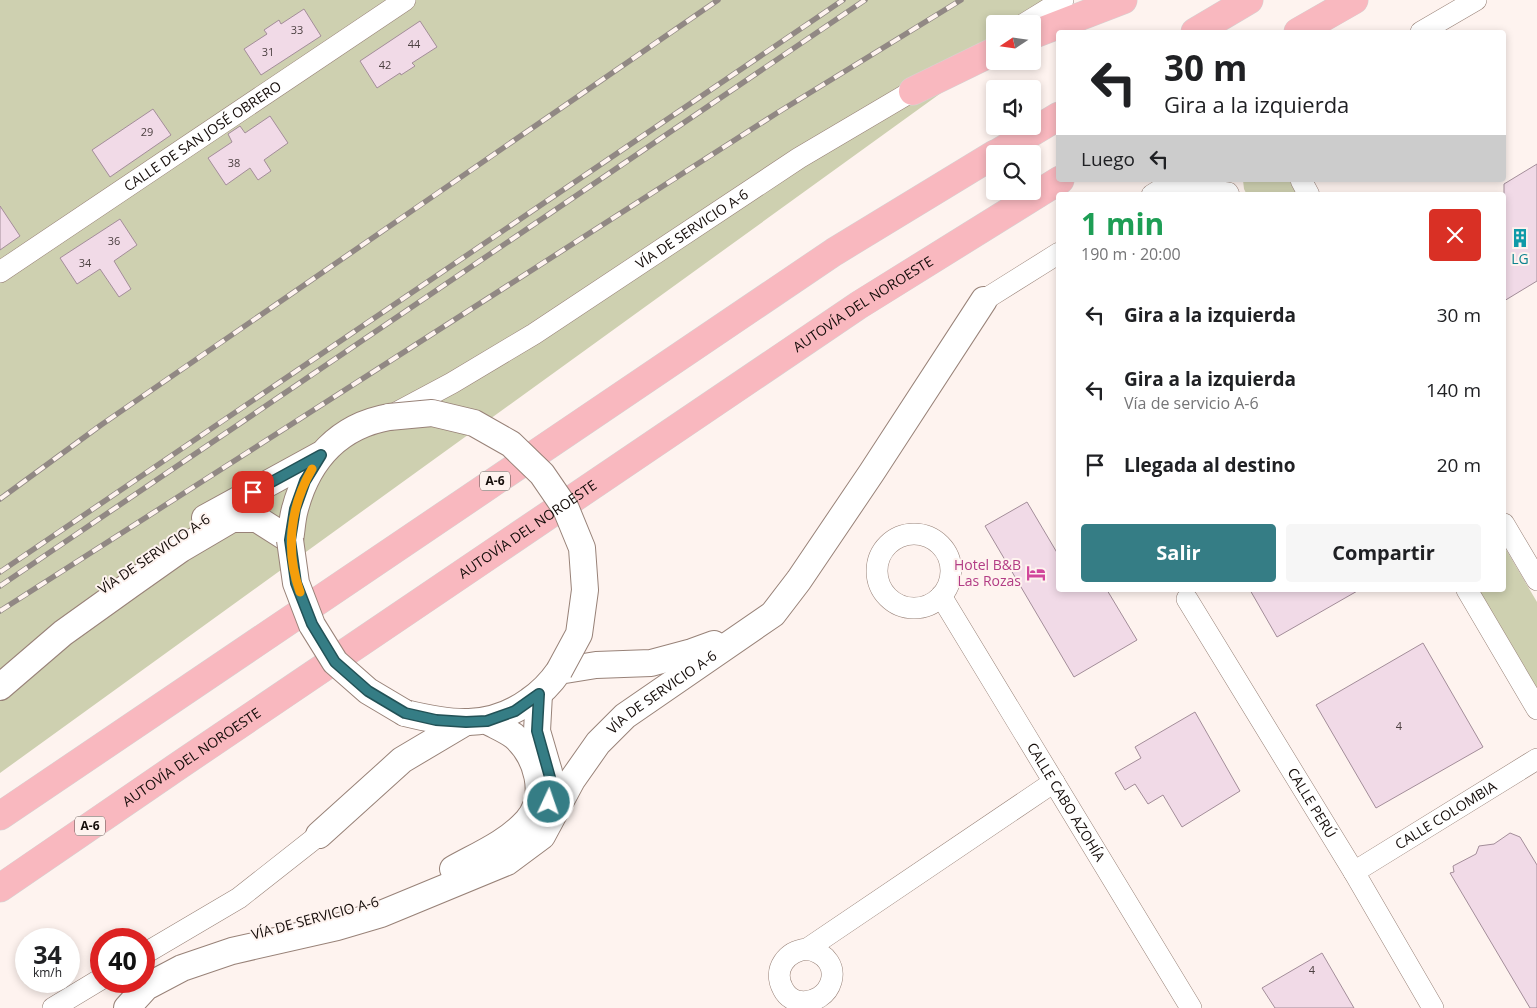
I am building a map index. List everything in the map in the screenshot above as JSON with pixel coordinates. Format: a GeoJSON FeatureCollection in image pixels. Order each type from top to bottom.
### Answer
{"type":"FeatureCollection","features":[{"type":"Feature","properties":{"kind":"highway"},"geometry":{"type":"LineString","coordinates":[[1041,32],[1123,0]]}},
{"type":"Feature","properties":{"kind":"highway"},"geometry":{"type":"LineString","coordinates":[[1198,30],[1249,0]]}},
{"type":"Feature","properties":{"kind":"highway"},"geometry":{"type":"LineString","coordinates":[[1302,30],[1354,0]]}},
{"type":"Feature","properties":{"kind":"highway"},"geometry":{"type":"LineString","coordinates":[[913,91],[986,55]]}},
{"type":"Feature","properties":{"kind":"highway","name":"A-6"},"geometry":{"type":"LineString","coordinates":[[1011,145],[1056,118]]}},
{"type":"Feature","properties":{"kind":"highway","name":"A-6"},"geometry":{"type":"LineString","coordinates":[[0,816],[834,252],[986,160]]}},
{"type":"Feature","properties":{"kind":"highway","name":"AUTOVÍA DEL NOROESTE"},"geometry":{"type":"LineString","coordinates":[[0,888],[859,305],[1057,182]]}},
{"type":"Feature","properties":{"kind":"highway"},"geometry":{"type":"LineString","coordinates":[[0,908],[181,764]]}},
{"type":"Feature","properties":{"kind":"street","name":"CALLE DE SAN JOSÉ OBRERO"},"geometry":{"type":"LineString","coordinates":[[0,272],[405,0]]}},
{"type":"Feature","properties":{"kind":"street"},"geometry":{"type":"LineString","coordinates":[[1039,15],[1063,0]]}},
{"type":"Feature","properties":{"kind":"street"},"geometry":{"type":"LineString","coordinates":[[1424,30],[1476,0]]}},
{"type":"Feature","properties":{"kind":"street","name":"VÍA DE SERVICIO A-6"},"geometry":{"type":"LineString","coordinates":[[389,417],[452,383],[534,334],[799,158],[986,46]]}},
{"type":"Feature","properties":{"kind":"street"},"geometry":{"type":"LineString","coordinates":[[1157,192],[1173,182]]}},
{"type":"Feature","properties":{"kind":"street"},"geometry":{"type":"LineString","coordinates":[[1188,192],[1196,189],[1220,192]]}},
{"type":"Feature","properties":{"kind":"street","name":"VÍA DE SERVICIO A-6"},"geometry":{"type":"LineString","coordinates":[[127,1008],[146,987],[182,968],[232,951],[337,927],[381,914],[507,862],[542,836],[572,780],[598,743],[611,729],[625,716],[773,614],[799,580],[872,472],[984,300],[1056,255]]}},
{"type":"Feature","properties":{"kind":"street"},"geometry":{"type":"LineString","coordinates":[[155,948],[239,898],[319,835],[402,760],[476,722],[515,711],[539,694],[550,684],[559,671],[579,634],[585,590],[582,548],[566,509],[542,474],[510,444],[474,424],[432,413],[374,420],[338,438],[321,455],[305,481],[297,502],[290,540],[296,583],[312,624],[335,662],[368,691],[405,713],[436,720],[476,722]]}},
{"type":"Feature","properties":{"kind":"street","name":"VÍA DE SERVICIO A-6"},"geometry":{"type":"LineString","coordinates":[[0,672],[111,581],[202,520],[321,455]]}},
{"type":"Feature","properties":{"kind":"street","name":"VÍA DE SERVICIO A-6"},"geometry":{"type":"LineString","coordinates":[[0,687],[64,633],[130,585],[181,549],[232,519],[257,519],[290,540]]}},
{"type":"Feature","properties":{"kind":"street"},"geometry":{"type":"LineString","coordinates":[[1506,527],[1537,580]]}},
{"type":"Feature","properties":{"kind":"street"},"geometry":{"type":"LineString","coordinates":[[1468,592],[1537,709]]}},
{"type":"Feature","properties":{"kind":"street","name":"CALLE CABO AZOHÍA"},"geometry":{"type":"LineString","coordinates":[[941,596],[1191,1008]]}},
{"type":"Feature","properties":{"kind":"street","name":"CALLE PERÚ"},"geometry":{"type":"LineString","coordinates":[[1187,599],[1354,872],[1433,1008]]}},
{"type":"Feature","properties":{"kind":"street","name":"VÍA DE SERVICIO A-6"},"geometry":{"type":"LineString","coordinates":[[559,671],[596,665],[651,663],[692,652],[748,632]]}},
{"type":"Feature","properties":{"kind":"street","name":"VÍA DE SERVICIO A-6"},"geometry":{"type":"LineString","coordinates":[[434,893],[514,846],[539,823],[549,802],[551,781],[537,731],[539,694]]}},
{"type":"Feature","properties":{"kind":"street","name":"VÍA DE SERVICIO A-6"},"geometry":{"type":"LineString","coordinates":[[155,969],[179,956],[231,940],[335,916],[379,902],[428,883],[502,842],[528,820],[537,802],[539,782],[532,757],[514,736],[476,722]]}},
{"type":"Feature","properties":{"kind":"street","name":"CALLE COLOMBIA"},"geometry":{"type":"LineString","coordinates":[[1354,872],[1537,759]]}},
{"type":"Feature","properties":{"kind":"street"},"geometry":{"type":"LineString","coordinates":[[807,949],[1054,782]]}},
{"type":"Feature","properties":{"kind":"street"},"geometry":{"type":"LineString","coordinates":[[53,1008],[90,986]]}},
{"type":"Feature","properties":{"kind":"street"},"geometry":{"type":"LineString","coordinates":[[113,1008],[124,993]]}},
{"type":"Feature","properties":{"kind":"green space"},"geometry":{"type":"Polygon","coordinates":[[[0,0],[1069,0],[1041,18],[1041,15],[986,15],[986,61],[0,773],[0,0]]]}},
{"type":"Feature","properties":{"kind":"green space"},"geometry":{"type":"Polygon","coordinates":[[[1243,182],[1290,182],[1296,192],[1246,192],[1243,182]]]}},
{"type":"Feature","properties":{"kind":"green space"},"geometry":{"type":"Polygon","coordinates":[[[1506,549],[1537,602],[1537,688],[1480,592],[1506,592],[1506,549]]]}},
{"type":"Feature","properties":{"kind":"building"},"geometry":{"type":"Polygon","coordinates":[[[304,9],[321,36],[261,75],[244,49],[267,34],[264,30],[279,20],[281,24],[304,9]]]}},
{"type":"Feature","properties":{"kind":"building"},"geometry":{"type":"Polygon","coordinates":[[[420,21],[437,47],[412,63],[415,66],[377,88],[360,61],[420,21]]]}},
{"type":"Feature","properties":{"kind":"building"},"geometry":{"type":"Polygon","coordinates":[[[153,109],[171,135],[110,177],[92,150],[153,109]]]}},
{"type":"Feature","properties":{"kind":"building"},"geometry":{"type":"Polygon","coordinates":[[[270,116],[288,143],[264,160],[271,171],[258,180],[250,168],[226,185],[208,158],[232,142],[228,134],[240,126],[245,133],[270,116]]]}},
{"type":"Feature","properties":{"kind":"building","name":"LG"},"geometry":{"type":"Polygon","coordinates":[[[1537,164],[1537,281],[1506,300],[1506,192],[1504,192],[1504,184],[1537,164]]]}},
{"type":"Feature","properties":{"kind":"building"},"geometry":{"type":"Polygon","coordinates":[[[0,206],[20,236],[0,250],[0,206]]]}},
{"type":"Feature","properties":{"kind":"building"},"geometry":{"type":"Polygon","coordinates":[[[120,219],[137,245],[114,261],[131,289],[119,297],[100,269],[77,284],[60,258],[120,219]]]}},
{"type":"Feature","properties":{"kind":"building","name":"Hotel B&B Las Rozas"},"geometry":{"type":"Polygon","coordinates":[[[1027,502],[1056,551],[1056,592],[1108,592],[1137,640],[1074,677],[985,526],[1027,502]]]}},
{"type":"Feature","properties":{"kind":"building"},"geometry":{"type":"Polygon","coordinates":[[[1251,592],[1356,592],[1277,637],[1251,592]]]}},
{"type":"Feature","properties":{"kind":"building"},"geometry":{"type":"Polygon","coordinates":[[[1423,643],[1483,747],[1376,808],[1316,705],[1423,643]]]}},
{"type":"Feature","properties":{"kind":"building"},"geometry":{"type":"Polygon","coordinates":[[[1195,712],[1240,791],[1182,827],[1163,795],[1148,804],[1135,784],[1125,790],[1115,773],[1141,758],[1135,747],[1195,712]]]}},
{"type":"Feature","properties":{"kind":"building"},"geometry":{"type":"Polygon","coordinates":[[[1510,833],[1520,837],[1537,865],[1537,1008],[1530,1008],[1450,873],[1454,872],[1453,866],[1476,854],[1479,846],[1494,844],[1510,833]]]}},
{"type":"Feature","properties":{"kind":"building"},"geometry":{"type":"Polygon","coordinates":[[[1322,953],[1354,1008],[1275,1008],[1262,988],[1322,953]]]}},
{"type":"Feature","properties":{"kind":"railway"},"geometry":{"type":"LineString","coordinates":[[0,499],[101,425],[718,0]]}},
{"type":"Feature","properties":{"kind":"railway"},"geometry":{"type":"LineString","coordinates":[[0,572],[843,0]]}},
{"type":"Feature","properties":{"kind":"railway"},"geometry":{"type":"LineString","coordinates":[[0,586],[865,0]]}},
{"type":"Feature","properties":{"kind":"railway"},"geometry":{"type":"LineString","coordinates":[[0,611],[777,113],[961,0]]}},
{"type":"Feature","properties":{"kind":"slow traffic"},"geometry":{"type":"LineString","coordinates":[[300,592],[296,583],[290,540],[295,509],[305,481],[312,469]]}},
{"type":"Feature","properties":{"kind":"place","name":"LG"},"geometry":{"type":"Point","coordinates":[1520,238]}},
{"type":"Feature","properties":{"kind":"place","name":"Hotel B&B Las Rozas"},"geometry":{"type":"Point","coordinates":[1036,573]}},
{"type":"Feature","properties":{"kind":"route"},"geometry":{"type":"LineString","coordinates":[[253,492],[321,455],[305,481],[295,509],[290,540],[296,583],[312,624],[335,662],[368,691],[405,713],[436,720],[487,721],[515,711],[539,694],[537,731],[551,781],[549,802]]}}]}
